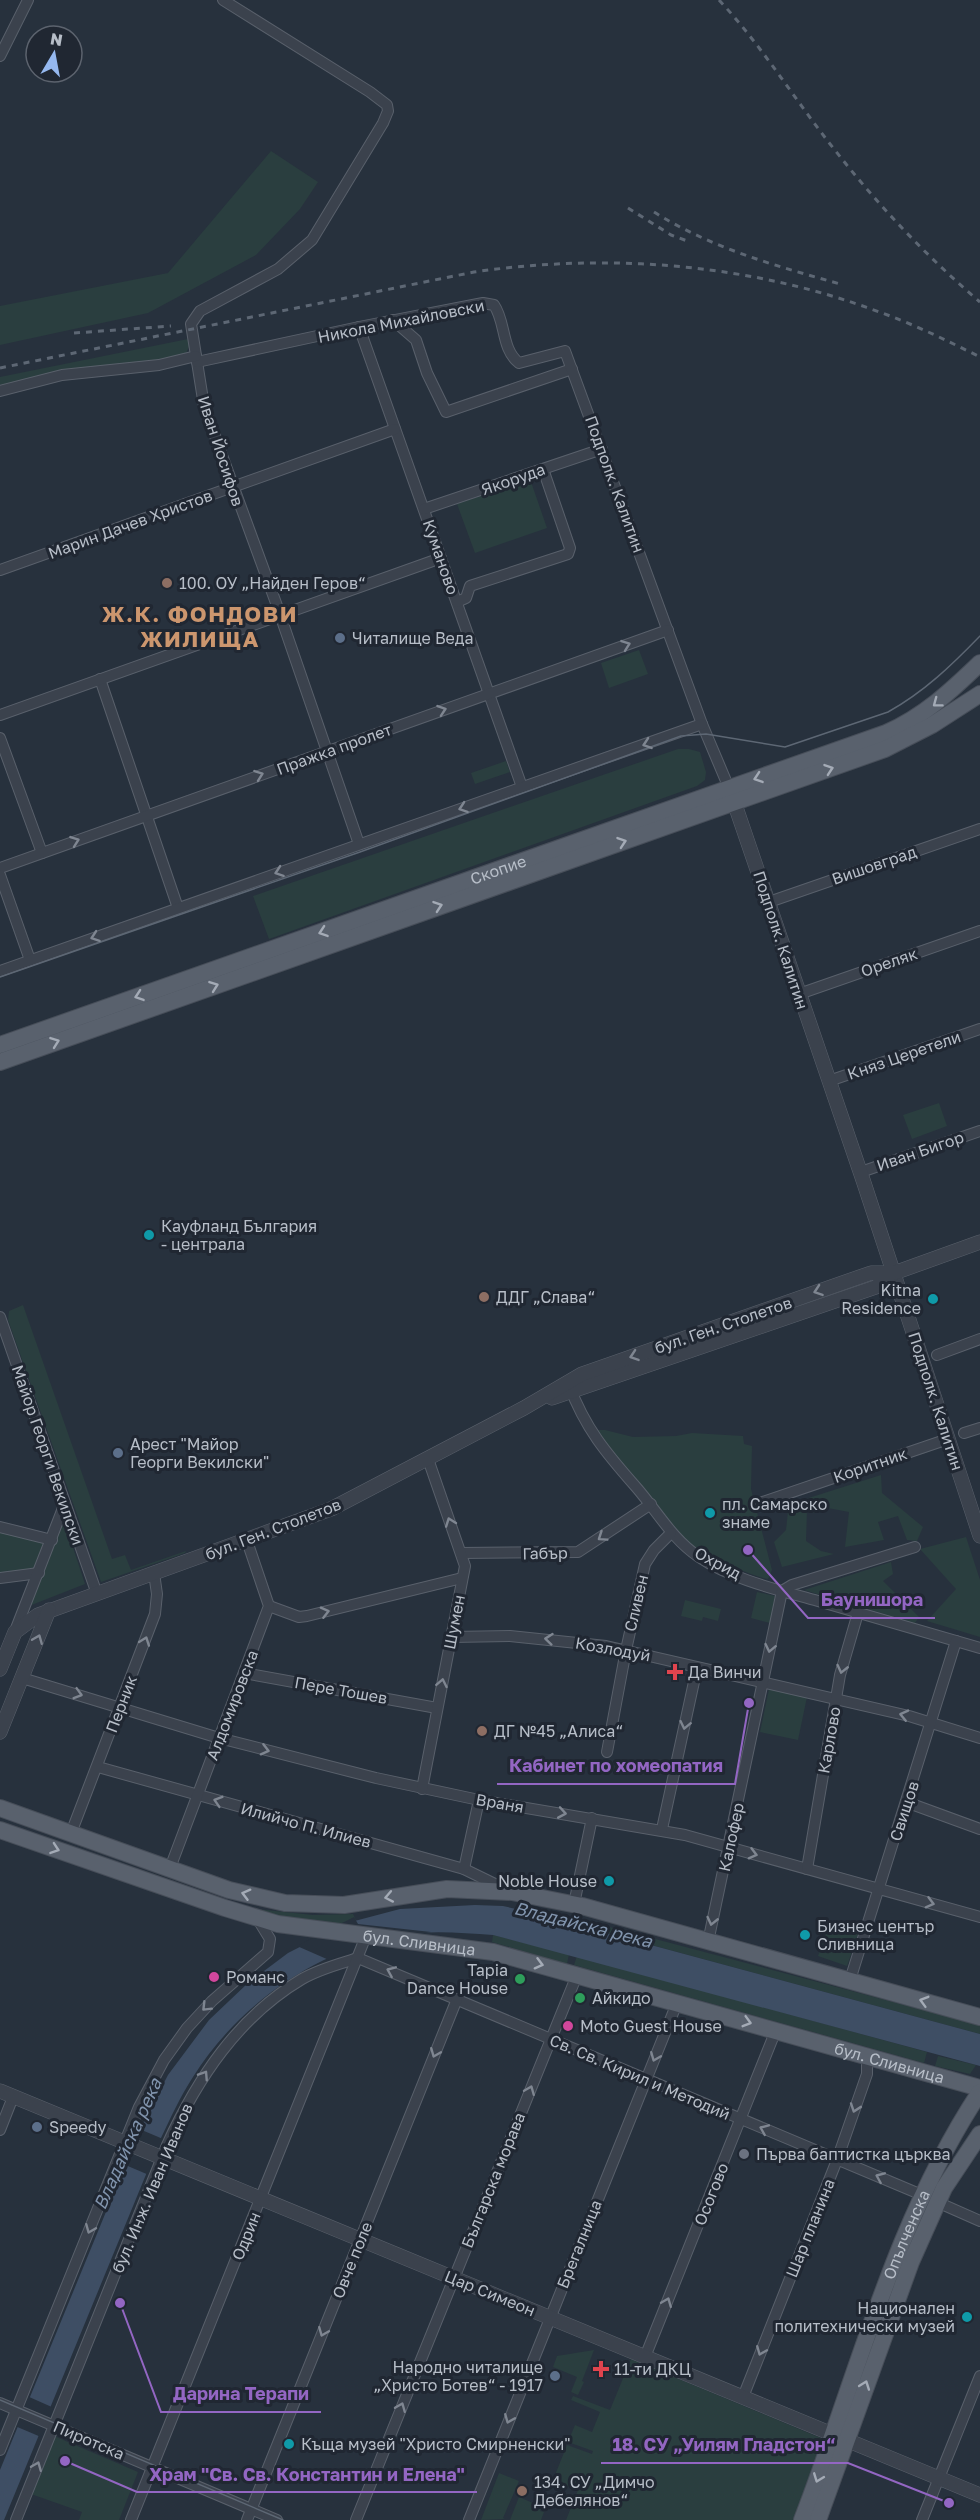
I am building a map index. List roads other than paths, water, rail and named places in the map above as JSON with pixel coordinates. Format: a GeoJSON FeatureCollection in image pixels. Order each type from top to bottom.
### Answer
{"type":"FeatureCollection","features":[{"type":"Feature","properties":{"kind":"main road","name":"Скопие"},"geometry":{"type":"LineString","coordinates":[[0,1062],[732,795],[899,727],[935,704],[980,663]]}},
{"type":"Feature","properties":{"kind":"main road","name":"Скопие"},"geometry":{"type":"LineString","coordinates":[[0,1045],[732,795],[907,739],[980,694]]}},
{"type":"Feature","properties":{"kind":"main road","name":"бул. Сливница"},"geometry":{"type":"LineString","coordinates":[[0,1808],[229,1890],[295,1904],[345,1905],[447,1889],[512,1892],[574,1904],[980,2016]]}},
{"type":"Feature","properties":{"kind":"main road","name":"бул. Сливница"},"geometry":{"type":"LineString","coordinates":[[0,1830],[257,1918],[318,1930],[361,1948],[399,1939],[471,1947],[980,2088]]}},
{"type":"Feature","properties":{"kind":"main road","name":"Опълченска"},"geometry":{"type":"LineString","coordinates":[[818,2520],[870,2325],[930,2198],[939,2161],[980,2092]]}},
{"type":"Feature","properties":{"kind":"main road","name":"Опълченска"},"geometry":{"type":"LineString","coordinates":[[930,2198],[944,2188],[980,2134]]}},
{"type":"Feature","properties":{"kind":"main road","name":"Опълченска"},"geometry":{"type":"LineString","coordinates":[[802,2520],[839,2437]]}},
{"type":"Feature","properties":{"kind":"street"},"geometry":{"type":"LineString","coordinates":[[0,56],[28,0]]}},
{"type":"Feature","properties":{"kind":"street","name":"Иван Йосифов"},"geometry":{"type":"LineString","coordinates":[[223,0],[370,92],[387,105],[388,111],[312,240],[278,269],[208,306],[194,317],[191,328],[204,406],[359,844]]}},
{"type":"Feature","properties":{"kind":"street","name":"Никола Михайловски"},"geometry":{"type":"LineString","coordinates":[[0,391],[62,375],[196,359],[393,320],[488,304],[494,305],[498,310],[507,345],[519,363],[566,351]]}},
{"type":"Feature","properties":{"kind":"street"},"geometry":{"type":"LineString","coordinates":[[393,320],[416,340],[427,373],[446,412],[572,369]]}},
{"type":"Feature","properties":{"kind":"street","name":"Куманово"},"geometry":{"type":"LineString","coordinates":[[359,327],[522,787]]}},
{"type":"Feature","properties":{"kind":"street","name":"Подполк. Калитин"},"geometry":{"type":"LineString","coordinates":[[566,351],[702,724],[732,795],[861,1172],[980,1536]]}},
{"type":"Feature","properties":{"kind":"street","name":"Марин Дачев Христов"},"geometry":{"type":"LineString","coordinates":[[0,570],[395,429]]}},
{"type":"Feature","properties":{"kind":"street","name":"Якоруда"},"geometry":{"type":"LineString","coordinates":[[424,509],[602,449]]}},
{"type":"Feature","properties":{"kind":"street"},"geometry":{"type":"LineString","coordinates":[[456,602],[466,598],[470,586],[568,554],[570,548],[543,469]]}},
{"type":"Feature","properties":{"kind":"street"},"geometry":{"type":"LineString","coordinates":[[0,715],[441,558]]}},
{"type":"Feature","properties":{"kind":"street","name":"Пражка пролет"},"geometry":{"type":"LineString","coordinates":[[0,868],[669,630]]}},
{"type":"Feature","properties":{"kind":"street"},"geometry":{"type":"LineString","coordinates":[[100,679],[178,908]]}},
{"type":"Feature","properties":{"kind":"street"},"geometry":{"type":"LineString","coordinates":[[0,971],[702,724]]}},
{"type":"Feature","properties":{"kind":"street"},"geometry":{"type":"LineString","coordinates":[[0,738],[42,853]]}},
{"type":"Feature","properties":{"kind":"street","name":"Вишовград"},"geometry":{"type":"LineString","coordinates":[[769,902],[980,829]]}},
{"type":"Feature","properties":{"kind":"street"},"geometry":{"type":"LineString","coordinates":[[0,875],[30,960]]}},
{"type":"Feature","properties":{"kind":"street","name":"Ореляк"},"geometry":{"type":"LineString","coordinates":[[799,994],[980,931]]}},
{"type":"Feature","properties":{"kind":"street","name":"Княз Церетели"},"geometry":{"type":"LineString","coordinates":[[829,1081],[980,1029]]}},
{"type":"Feature","properties":{"kind":"street","name":"Иван Бигор"},"geometry":{"type":"LineString","coordinates":[[861,1172],[980,1131]]}},
{"type":"Feature","properties":{"kind":"street","name":"бул. Ген. Столетов"},"geometry":{"type":"LineString","coordinates":[[15,1632],[29,1619],[49,1610],[331,1509],[524,1408],[570,1387],[876,1287],[894,1273],[980,1242]]}},
{"type":"Feature","properties":{"kind":"street","name":"Майор Георги Векилски"},"geometry":{"type":"LineString","coordinates":[[0,1317],[97,1594]]}},
{"type":"Feature","properties":{"kind":"street"},"geometry":{"type":"LineString","coordinates":[[937,1355],[980,1339]]}},
{"type":"Feature","properties":{"kind":"street","name":"Охрид"},"geometry":{"type":"LineString","coordinates":[[570,1387],[580,1414],[609,1457],[651,1504],[671,1533],[699,1557],[730,1572],[782,1591],[980,1648]]}},
{"type":"Feature","properties":{"kind":"street"},"geometry":{"type":"LineString","coordinates":[[964,1434],[980,1428]]}},
{"type":"Feature","properties":{"kind":"street","name":"Коритник"},"geometry":{"type":"LineString","coordinates":[[757,1504],[948,1439]]}},
{"type":"Feature","properties":{"kind":"street","name":"Шумен"},"geometry":{"type":"LineString","coordinates":[[422,1789],[465,1566],[428,1459]]}},
{"type":"Feature","properties":{"kind":"street"},"geometry":{"type":"LineString","coordinates":[[0,1669],[65,1503]]}},
{"type":"Feature","properties":{"kind":"street","name":"Габър"},"geometry":{"type":"LineString","coordinates":[[461,1553],[578,1552],[651,1504]]}},
{"type":"Feature","properties":{"kind":"street"},"geometry":{"type":"LineString","coordinates":[[0,1527],[52,1540]]}},
{"type":"Feature","properties":{"kind":"street","name":"Сливен"},"geometry":{"type":"LineString","coordinates":[[607,1752],[645,1564],[654,1550],[671,1533]]}},
{"type":"Feature","properties":{"kind":"street"},"geometry":{"type":"LineString","coordinates":[[247,1540],[269,1606],[299,1617],[462,1578]]}},
{"type":"Feature","properties":{"kind":"street"},"geometry":{"type":"LineString","coordinates":[[782,1591],[792,1585],[915,1547]]}},
{"type":"Feature","properties":{"kind":"street"},"geometry":{"type":"LineString","coordinates":[[0,1578],[39,1573]]}},
{"type":"Feature","properties":{"kind":"street","name":"Перник"},"geometry":{"type":"LineString","coordinates":[[71,1833],[155,1614],[157,1594],[154,1573]]}},
{"type":"Feature","properties":{"kind":"street","name":"Калофер"},"geometry":{"type":"LineString","coordinates":[[708,1942],[782,1591]]}},
{"type":"Feature","properties":{"kind":"street","name":"Алдомировска"},"geometry":{"type":"LineString","coordinates":[[170,1868],[269,1606]]}},
{"type":"Feature","properties":{"kind":"street"},"geometry":{"type":"LineString","coordinates":[[0,1732],[49,1610]]}},
{"type":"Feature","properties":{"kind":"street","name":"Карлово"},"geometry":{"type":"LineString","coordinates":[[807,1869],[836,1699],[858,1613]]}},
{"type":"Feature","properties":{"kind":"street","name":"Козлодуй"},"geometry":{"type":"LineString","coordinates":[[451,1637],[530,1638],[626,1650],[932,1722],[980,1738]]}},
{"type":"Feature","properties":{"kind":"street","name":"Свищов"},"geometry":{"type":"LineString","coordinates":[[850,1980],[956,1641]]}},
{"type":"Feature","properties":{"kind":"street"},"geometry":{"type":"LineString","coordinates":[[662,1829],[697,1668]]}},
{"type":"Feature","properties":{"kind":"street","name":"Пере Тошев"},"geometry":{"type":"LineString","coordinates":[[244,1673],[438,1708]]}},
{"type":"Feature","properties":{"kind":"street","name":"Враня"},"geometry":{"type":"LineString","coordinates":[[22,1678],[219,1738],[422,1789],[662,1829],[980,1917]]}},
{"type":"Feature","properties":{"kind":"street","name":"Илийчо П. Илиев"},"geometry":{"type":"LineString","coordinates":[[98,1767],[464,1869],[512,1892]]}},
{"type":"Feature","properties":{"kind":"street"},"geometry":{"type":"LineString","coordinates":[[464,1869],[479,1800]]}},
{"type":"Feature","properties":{"kind":"street"},"geometry":{"type":"LineString","coordinates":[[906,1802],[980,1829]]}},
{"type":"Feature","properties":{"kind":"street"},"geometry":{"type":"LineString","coordinates":[[574,1904],[592,1818]]}},
{"type":"Feature","properties":{"kind":"street"},"geometry":{"type":"LineString","coordinates":[[0,2450],[127,2143],[139,2107],[164,2060],[177,2041],[212,2001],[268,1952],[270,1939],[257,1918]]}},
{"type":"Feature","properties":{"kind":"street","name":"Св. Св. Кирил и Методий"},"geometry":{"type":"LineString","coordinates":[[361,1948],[457,1999],[980,2221]]}},
{"type":"Feature","properties":{"kind":"street","name":"бул. Инж. Иван Иванов"},"geometry":{"type":"LineString","coordinates":[[16,2520],[51,2424],[160,2157],[194,2090],[234,2036],[265,2006],[302,1979],[361,1948]]}},
{"type":"Feature","properties":{"kind":"street","name":"Одрин"},"geometry":{"type":"LineString","coordinates":[[131,2520],[361,1948]]}},
{"type":"Feature","properties":{"kind":"street","name":"Българска морава"},"geometry":{"type":"LineString","coordinates":[[356,2520],[577,1975]]}},
{"type":"Feature","properties":{"kind":"street","name":"Овче поле"},"geometry":{"type":"LineString","coordinates":[[250,2515],[457,1999]]}},
{"type":"Feature","properties":{"kind":"street","name":"Брегалница"},"geometry":{"type":"LineString","coordinates":[[469,2520],[677,2003]]}},
{"type":"Feature","properties":{"kind":"street","name":"Осогово"},"geometry":{"type":"LineString","coordinates":[[645,2357],[776,2030]]}},
{"type":"Feature","properties":{"kind":"street","name":"Шар планина"},"geometry":{"type":"LineString","coordinates":[[743,2397],[837,2160],[867,2074],[867,2056]]}},
{"type":"Feature","properties":{"kind":"street"},"geometry":{"type":"LineString","coordinates":[[0,2130],[7,2094]]}},
{"type":"Feature","properties":{"kind":"street","name":"Цар Симеон"},"geometry":{"type":"LineString","coordinates":[[7,2094],[980,2495]]}},
{"type":"Feature","properties":{"kind":"street"},"geometry":{"type":"LineString","coordinates":[[922,2520],[980,2376]]}},
{"type":"Feature","properties":{"kind":"street","name":"Пиротска"},"geometry":{"type":"LineString","coordinates":[[0,2403],[152,2467],[250,2515],[277,2520]]}},
{"type":"Feature","properties":{"kind":"water"},"geometry":{"type":"Polygon","coordinates":[[[475,1905],[503,1906],[525,1911],[980,2034],[980,2066],[493,1935],[447,1932],[413,1933],[370,1942],[340,1953],[282,1984],[256,2004],[211,2051],[188,2085],[161,2138],[4,2520],[0,2520],[0,2470],[140,2129],[168,2075],[209,2020],[248,1983],[288,1953],[347,1923],[400,1909],[475,1905]]]}},
{"type":"Feature","properties":{"kind":"tram line"},"geometry":{"type":"LineString","coordinates":[[0,977],[360,852],[681,736],[706,734],[785,747],[888,712],[914,696],[980,636]]}},
{"type":"Feature","properties":{"kind":"tram line"},"geometry":{"type":"LineString","coordinates":[[0,2400],[283,2520]]}},
{"type":"Feature","properties":{"kind":"railway"},"geometry":{"type":"LineString","coordinates":[[719,0],[750,36],[868,190],[903,229],[980,302]]}},
{"type":"Feature","properties":{"kind":"railway"},"geometry":{"type":"LineString","coordinates":[[628,208],[671,235],[690,242]]}},
{"type":"Feature","properties":{"kind":"railway"},"geometry":{"type":"LineString","coordinates":[[654,212],[698,236],[744,255],[840,284]]}},
{"type":"Feature","properties":{"kind":"railway"},"geometry":{"type":"LineString","coordinates":[[0,368],[474,272],[574,263],[675,266],[774,281],[823,293],[885,314],[980,357]]}},
{"type":"Feature","properties":{"kind":"railway"},"geometry":{"type":"LineString","coordinates":[[74,333],[171,326]]}},
{"type":"Feature","properties":{"kind":"place","name":"100. ОУ „Найден Геров“"},"geometry":{"type":"Point","coordinates":[167,583]}},
{"type":"Feature","properties":{"kind":"place","name":"Читалище Веда"},"geometry":{"type":"Point","coordinates":[340,638]}},
{"type":"Feature","properties":{"kind":"place","name":"Кауфланд България - централа"},"geometry":{"type":"Point","coordinates":[149,1235]}},
{"type":"Feature","properties":{"kind":"place","name":"ДДГ „Слава“"},"geometry":{"type":"Point","coordinates":[484,1297]}},
{"type":"Feature","properties":{"kind":"place","name":"Kitna Residence"},"geometry":{"type":"Point","coordinates":[933,1299]}},
{"type":"Feature","properties":{"kind":"place","name":"Арест \"Майор Георги Векилски\""},"geometry":{"type":"Point","coordinates":[118,1453]}},
{"type":"Feature","properties":{"kind":"place","name":"пл. Самарско знаме"},"geometry":{"type":"Point","coordinates":[710,1513]}},
{"type":"Feature","properties":{"kind":"place","name":"Баунишора"},"geometry":{"type":"Point","coordinates":[748,1550]}},
{"type":"Feature","properties":{"kind":"place","name":"Да Винчи"},"geometry":{"type":"Point","coordinates":[675,1672]}},
{"type":"Feature","properties":{"kind":"place","name":"Кабинет по хомеопатия"},"geometry":{"type":"Point","coordinates":[749,1703]}},
{"type":"Feature","properties":{"kind":"place","name":"ДГ №45 „Алиса“"},"geometry":{"type":"Point","coordinates":[482,1731]}},
{"type":"Feature","properties":{"kind":"place","name":"Noble House"},"geometry":{"type":"Point","coordinates":[609,1881]}},
{"type":"Feature","properties":{"kind":"place","name":"Бизнес център Сливница"},"geometry":{"type":"Point","coordinates":[805,1935]}},
{"type":"Feature","properties":{"kind":"place","name":"Романс"},"geometry":{"type":"Point","coordinates":[214,1977]}},
{"type":"Feature","properties":{"kind":"place","name":"Tapia Dance House"},"geometry":{"type":"Point","coordinates":[520,1979]}},
{"type":"Feature","properties":{"kind":"place","name":"Айкидо"},"geometry":{"type":"Point","coordinates":[580,1998]}},
{"type":"Feature","properties":{"kind":"place","name":"Moto Guest House"},"geometry":{"type":"Point","coordinates":[568,2026]}},
{"type":"Feature","properties":{"kind":"place","name":"Speedy"},"geometry":{"type":"Point","coordinates":[37,2127]}},
{"type":"Feature","properties":{"kind":"place","name":"Първа баптистка църква"},"geometry":{"type":"Point","coordinates":[744,2154]}},
{"type":"Feature","properties":{"kind":"place","name":"Дарина Терапи"},"geometry":{"type":"Point","coordinates":[120,2303]}},
{"type":"Feature","properties":{"kind":"place","name":"Национален политехнически музей"},"geometry":{"type":"Point","coordinates":[967,2317]}},
{"type":"Feature","properties":{"kind":"place","name":"11-ти ДКЦ"},"geometry":{"type":"Point","coordinates":[601,2369]}},
{"type":"Feature","properties":{"kind":"place","name":"Народно читалище „Христо Ботев“ - 1917"},"geometry":{"type":"Point","coordinates":[555,2376]}},
{"type":"Feature","properties":{"kind":"place","name":"Къща музей \"Христо Смирненски\""},"geometry":{"type":"Point","coordinates":[289,2444]}},
{"type":"Feature","properties":{"kind":"place","name":"Храм \"Св. Св. Константин и Елена\""},"geometry":{"type":"Point","coordinates":[65,2461]}},
{"type":"Feature","properties":{"kind":"place","name":"134. СУ „Димчо Дебелянов“"},"geometry":{"type":"Point","coordinates":[522,2491]}},
{"type":"Feature","properties":{"kind":"place","name":"18. СУ „Уилям Гладстон“"},"geometry":{"type":"Point","coordinates":[949,2503]}},
{"type":"Feature","properties":{"kind":"district","name":"Ж.К. ФОНДОВИ ЖИЛИЩА"},"geometry":{"type":"Point","coordinates":[200,626]}},
{"type":"Feature","properties":{"kind":"water label","name":"Владайска река"},"geometry":{"type":"Point","coordinates":[583,1925]}},
{"type":"Feature","properties":{"kind":"water label","name":"Владайска река"},"geometry":{"type":"Point","coordinates":[128,2144]}}]}
